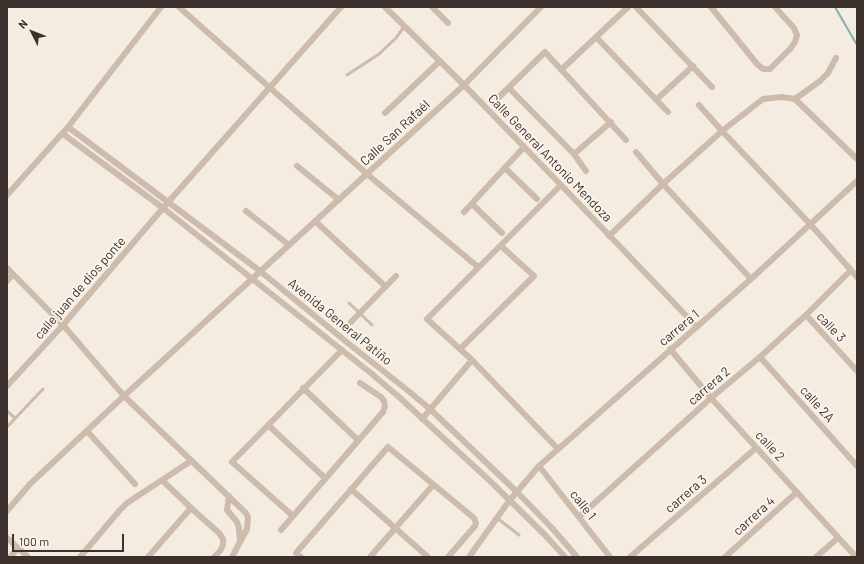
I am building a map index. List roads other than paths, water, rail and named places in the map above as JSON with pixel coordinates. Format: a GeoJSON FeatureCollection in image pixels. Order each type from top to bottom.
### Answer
{"type":"FeatureCollection","features":[{"type":"Feature","properties":{"kind":"street"},"geometry":{"type":"LineString","coordinates":[[7,195],[63,134],[161,7]]}},
{"type":"Feature","properties":{"kind":"street"},"geometry":{"type":"LineString","coordinates":[[179,7],[270,86],[367,174],[478,267]]}},
{"type":"Feature","properties":{"kind":"street","name":"calle juan de dios ponte"},"geometry":{"type":"LineString","coordinates":[[7,386],[63,325],[168,202],[341,7]]}},
{"type":"Feature","properties":{"kind":"street","name":"Calle General Antonio Mendoza"},"geometry":{"type":"LineString","coordinates":[[385,7],[464,85],[697,327]]}},
{"type":"Feature","properties":{"kind":"street"},"geometry":{"type":"LineString","coordinates":[[432,7],[448,23]]}},
{"type":"Feature","properties":{"kind":"street","name":"Calle San Rafaél"},"geometry":{"type":"LineString","coordinates":[[7,511],[30,484],[464,85],[542,7]]}},
{"type":"Feature","properties":{"kind":"street"},"geometry":{"type":"LineString","coordinates":[[561,70],[628,7]]}},
{"type":"Feature","properties":{"kind":"street"},"geometry":{"type":"LineString","coordinates":[[636,7],[712,86]]}},
{"type":"Feature","properties":{"kind":"street"},"geometry":{"type":"LineString","coordinates":[[710,7],[757,64],[763,69],[770,69],[796,42],[794,28],[775,7]]}},
{"type":"Feature","properties":{"kind":"street"},"geometry":{"type":"LineString","coordinates":[[596,37],[668,112]]}},
{"type":"Feature","properties":{"kind":"street"},"geometry":{"type":"LineString","coordinates":[[497,99],[545,52],[626,140]]}},
{"type":"Feature","properties":{"kind":"street"},"geometry":{"type":"LineString","coordinates":[[795,99],[820,81],[828,73],[836,58]]}},
{"type":"Feature","properties":{"kind":"street"},"geometry":{"type":"LineString","coordinates":[[386,113],[440,62]]}},
{"type":"Feature","properties":{"kind":"street"},"geometry":{"type":"LineString","coordinates":[[656,100],[693,66]]}},
{"type":"Feature","properties":{"kind":"street"},"geometry":{"type":"LineString","coordinates":[[509,88],[574,154],[586,171]]}},
{"type":"Feature","properties":{"kind":"street"},"geometry":{"type":"LineString","coordinates":[[609,236],[663,184],[722,132],[763,99],[782,97],[795,99],[857,159]]}},
{"type":"Feature","properties":{"kind":"street"},"geometry":{"type":"LineString","coordinates":[[699,105],[722,132],[811,225],[857,277]]}},
{"type":"Feature","properties":{"kind":"street"},"geometry":{"type":"LineString","coordinates":[[574,154],[611,122]]}},
{"type":"Feature","properties":{"kind":"street","name":"Avenida General Patiño"},"geometry":{"type":"LineString","coordinates":[[68,127],[260,271],[430,409],[517,492],[552,528],[577,557]]}},
{"type":"Feature","properties":{"kind":"street","name":"Avenida General Patiño"},"geometry":{"type":"LineString","coordinates":[[63,134],[163,208],[399,397],[545,534],[564,557]]}},
{"type":"Feature","properties":{"kind":"street"},"geometry":{"type":"LineString","coordinates":[[464,212],[524,147]]}},
{"type":"Feature","properties":{"kind":"street"},"geometry":{"type":"LineString","coordinates":[[636,152],[663,184],[751,279]]}},
{"type":"Feature","properties":{"kind":"street"},"geometry":{"type":"LineString","coordinates":[[297,166],[339,200]]}},
{"type":"Feature","properties":{"kind":"street"},"geometry":{"type":"LineString","coordinates":[[505,168],[537,199]]}},
{"type":"Feature","properties":{"kind":"street","name":"carrera 1"},"geometry":{"type":"LineString","coordinates":[[469,557],[509,501],[539,466],[751,279],[857,181]]}},
{"type":"Feature","properties":{"kind":"street"},"geometry":{"type":"LineString","coordinates":[[558,449],[472,360],[428,319],[561,185]]}},
{"type":"Feature","properties":{"kind":"street"},"geometry":{"type":"LineString","coordinates":[[472,204],[502,233]]}},
{"type":"Feature","properties":{"kind":"street"},"geometry":{"type":"LineString","coordinates":[[246,212],[289,245]]}},
{"type":"Feature","properties":{"kind":"street"},"geometry":{"type":"LineString","coordinates":[[315,221],[385,286]]}},
{"type":"Feature","properties":{"kind":"street"},"geometry":{"type":"LineString","coordinates":[[460,349],[534,276],[501,246]]}},
{"type":"Feature","properties":{"kind":"street"},"geometry":{"type":"LineString","coordinates":[[7,268],[63,325],[124,396],[246,513],[248,517],[247,529],[233,555],[242,557]]}},
{"type":"Feature","properties":{"kind":"street","name":"carrera 2"},"geometry":{"type":"LineString","coordinates":[[579,517],[711,398],[806,316],[851,270]]}},
{"type":"Feature","properties":{"kind":"street"},"geometry":{"type":"LineString","coordinates":[[7,281],[13,274]]}},
{"type":"Feature","properties":{"kind":"street"},"geometry":{"type":"LineString","coordinates":[[351,322],[396,276]]}},
{"type":"Feature","properties":{"kind":"street","name":"calle 3"},"geometry":{"type":"LineString","coordinates":[[806,316],[857,371]]}},
{"type":"Feature","properties":{"kind":"street","name":"calle 2"},"geometry":{"type":"LineString","coordinates":[[670,349],[711,398],[856,557]]}},
{"type":"Feature","properties":{"kind":"street"},"geometry":{"type":"LineString","coordinates":[[293,516],[232,462],[342,350]]}},
{"type":"Feature","properties":{"kind":"street","name":"calle 2A"},"geometry":{"type":"LineString","coordinates":[[760,357],[857,466]]}},
{"type":"Feature","properties":{"kind":"street"},"geometry":{"type":"LineString","coordinates":[[422,419],[472,360]]}},
{"type":"Feature","properties":{"kind":"street"},"geometry":{"type":"LineString","coordinates":[[281,530],[383,412],[385,406],[381,397],[360,382]]}},
{"type":"Feature","properties":{"kind":"street"},"geometry":{"type":"LineString","coordinates":[[303,388],[358,440]]}},
{"type":"Feature","properties":{"kind":"street"},"geometry":{"type":"LineString","coordinates":[[268,425],[325,478]]}},
{"type":"Feature","properties":{"kind":"street"},"geometry":{"type":"LineString","coordinates":[[87,431],[135,484]]}},
{"type":"Feature","properties":{"kind":"street"},"geometry":{"type":"LineString","coordinates":[[301,557],[296,553],[388,447],[474,518],[476,523],[471,531],[448,557]]}},
{"type":"Feature","properties":{"kind":"street","name":"carrera 3"},"geometry":{"type":"LineString","coordinates":[[630,557],[756,448]]}},
{"type":"Feature","properties":{"kind":"street"},"geometry":{"type":"LineString","coordinates":[[80,557],[120,510],[191,461]]}},
{"type":"Feature","properties":{"kind":"street","name":"calle 1"},"geometry":{"type":"LineString","coordinates":[[539,466],[610,557]]}},
{"type":"Feature","properties":{"kind":"street"},"geometry":{"type":"LineString","coordinates":[[162,480],[219,533],[223,539],[223,545],[214,557]]}},
{"type":"Feature","properties":{"kind":"street"},"geometry":{"type":"LineString","coordinates":[[370,557],[433,485]]}},
{"type":"Feature","properties":{"kind":"street"},"geometry":{"type":"LineString","coordinates":[[351,489],[428,557]]}},
{"type":"Feature","properties":{"kind":"street","name":"carrera 4"},"geometry":{"type":"LineString","coordinates":[[724,557],[797,492]]}},
{"type":"Feature","properties":{"kind":"street"},"geometry":{"type":"LineString","coordinates":[[229,496],[227,510],[240,528],[240,542]]}},
{"type":"Feature","properties":{"kind":"street"},"geometry":{"type":"LineString","coordinates":[[148,557],[191,508]]}},
{"type":"Feature","properties":{"kind":"street"},"geometry":{"type":"LineString","coordinates":[[7,538],[28,557]]}},
{"type":"Feature","properties":{"kind":"street"},"geometry":{"type":"LineString","coordinates":[[816,557],[838,538]]}},
{"type":"Feature","properties":{"kind":"street"},"geometry":{"type":"LineString","coordinates":[[10,557],[18,548]]}},
{"type":"Feature","properties":{"kind":"lane"},"geometry":{"type":"LineString","coordinates":[[347,75],[378,54],[396,38],[404,27]]}},
{"type":"Feature","properties":{"kind":"lane"},"geometry":{"type":"LineString","coordinates":[[349,303],[372,325]]}},
{"type":"Feature","properties":{"kind":"lane"},"geometry":{"type":"LineString","coordinates":[[8,425],[44,389]]}},
{"type":"Feature","properties":{"kind":"lane"},"geometry":{"type":"LineString","coordinates":[[7,411],[15,418]]}},
{"type":"Feature","properties":{"kind":"lane"},"geometry":{"type":"LineString","coordinates":[[497,518],[519,535]]}},
{"type":"Feature","properties":{"kind":"waterway"},"geometry":{"type":"LineString","coordinates":[[835,7],[857,45]]}}]}
